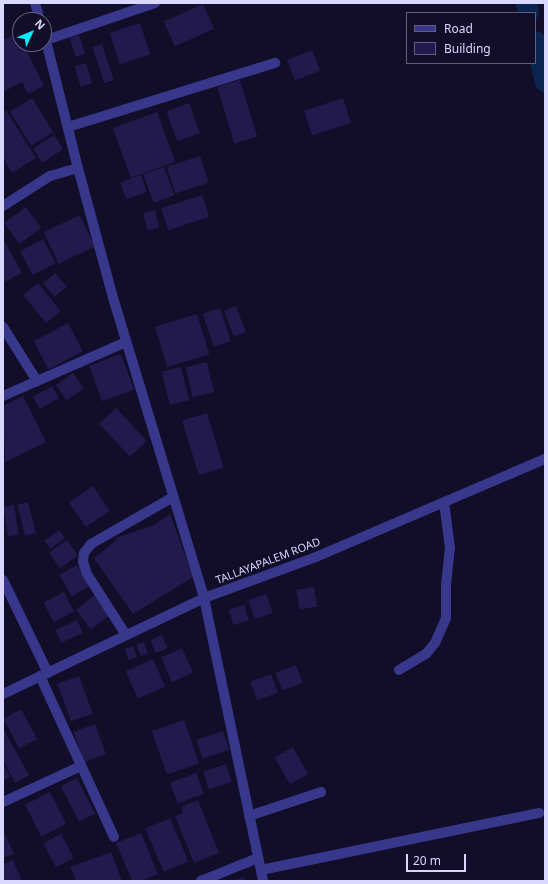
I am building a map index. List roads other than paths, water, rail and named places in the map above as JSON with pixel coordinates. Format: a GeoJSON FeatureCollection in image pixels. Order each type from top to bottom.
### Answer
{"type":"FeatureCollection","features":[{"type":"Feature","properties":{"kind":"street"},"geometry":{"type":"LineString","coordinates":[[52,35],[155,3]]}},
{"type":"Feature","properties":{"kind":"street"},"geometry":{"type":"LineString","coordinates":[[49,52],[78,168],[126,342],[204,598],[263,881]]}},
{"type":"Feature","properties":{"kind":"street"},"geometry":{"type":"LineString","coordinates":[[68,127],[275,63]]}},
{"type":"Feature","properties":{"kind":"street"},"geometry":{"type":"LineString","coordinates":[[3,206],[50,176],[78,168]]}},
{"type":"Feature","properties":{"kind":"street"},"geometry":{"type":"LineString","coordinates":[[3,326],[37,381]]}},
{"type":"Feature","properties":{"kind":"street"},"geometry":{"type":"LineString","coordinates":[[3,396],[126,342]]}},
{"type":"Feature","properties":{"kind":"street","name":"TALLAYAPALEM ROAD"},"geometry":{"type":"LineString","coordinates":[[3,694],[204,598],[316,556],[545,459]]}},
{"type":"Feature","properties":{"kind":"street"},"geometry":{"type":"LineString","coordinates":[[126,635],[87,574],[83,562],[84,553],[90,544],[173,497]]}},
{"type":"Feature","properties":{"kind":"street"},"geometry":{"type":"LineString","coordinates":[[399,670],[426,654],[435,643],[446,618],[450,535],[444,502]]}},
{"type":"Feature","properties":{"kind":"street"},"geometry":{"type":"LineString","coordinates":[[3,580],[81,766],[114,837]]}},
{"type":"Feature","properties":{"kind":"street"},"geometry":{"type":"LineString","coordinates":[[3,802],[81,766]]}},
{"type":"Feature","properties":{"kind":"street"},"geometry":{"type":"LineString","coordinates":[[249,816],[321,792]]}},
{"type":"Feature","properties":{"kind":"street"},"geometry":{"type":"LineString","coordinates":[[261,870],[539,813]]}},
{"type":"Feature","properties":{"kind":"street"},"geometry":{"type":"LineString","coordinates":[[201,881],[258,858]]}},
{"type":"Feature","properties":{"kind":"waterway"},"geometry":{"type":"LineString","coordinates":[[526,3],[528,12]]}},
{"type":"Feature","properties":{"kind":"waterway"},"geometry":{"type":"LineString","coordinates":[[536,45],[545,82]]}}]}
